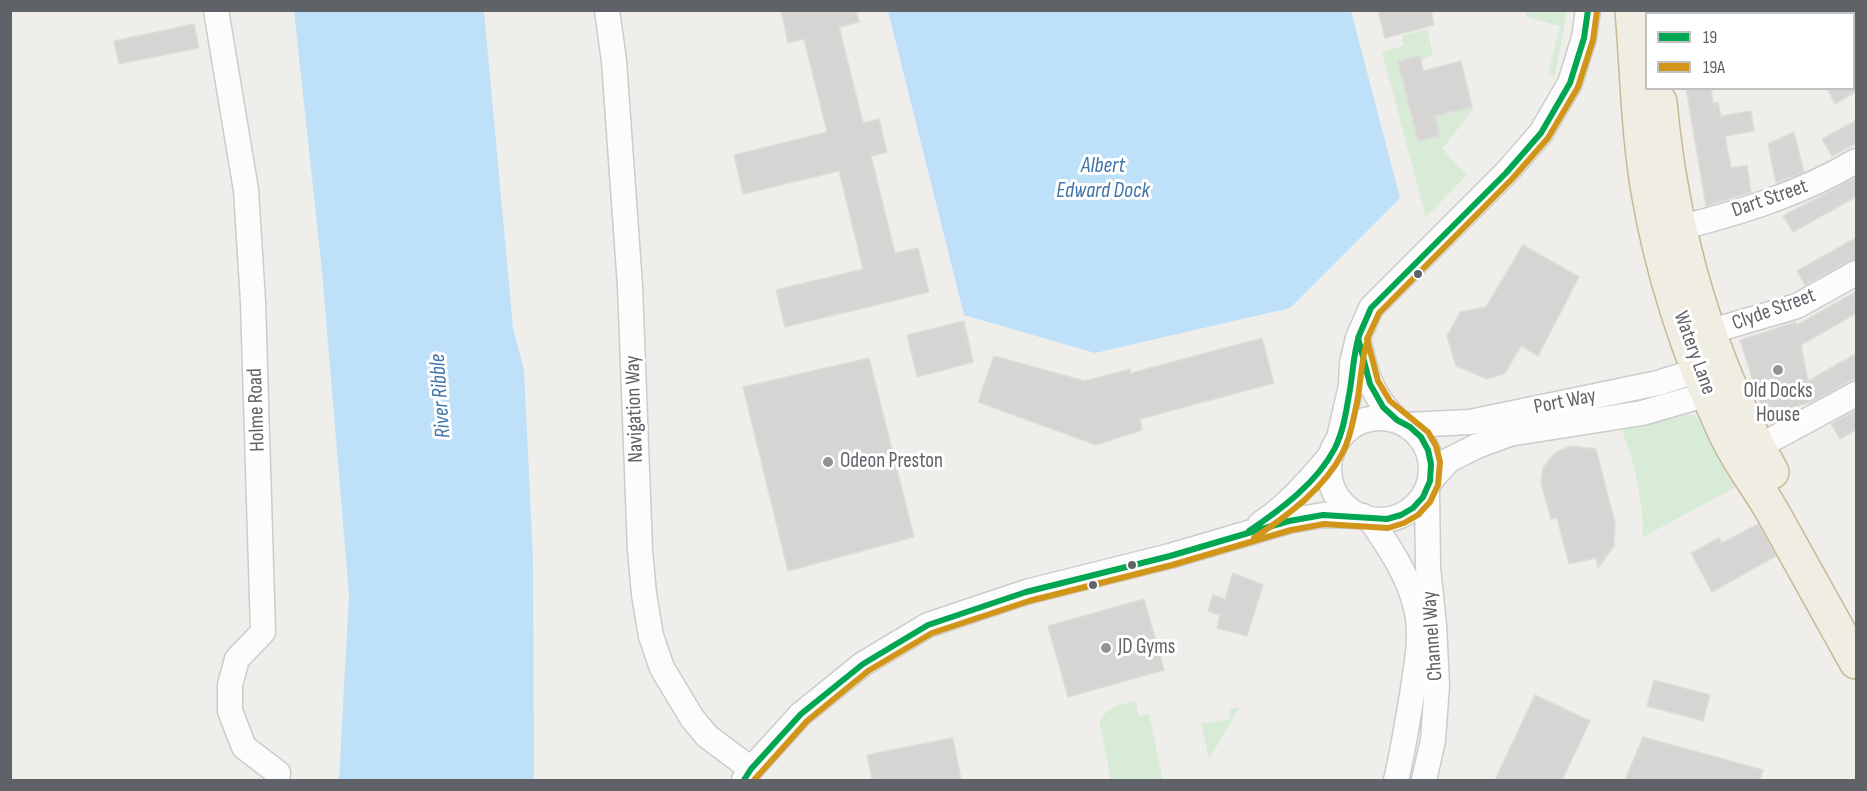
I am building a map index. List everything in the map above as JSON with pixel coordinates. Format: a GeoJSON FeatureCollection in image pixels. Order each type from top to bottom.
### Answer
{"type":"FeatureCollection","features":[{"type":"Feature","properties":{"kind":"highway","name":"Watery Lane"},"geometry":{"type":"LineString","coordinates":[[1632,10],[1648,191],[1676,304],[1699,335]]}},
{"type":"Feature","properties":{"kind":"highway","name":"Watery Lane"},"geometry":{"type":"LineString","coordinates":[[1659,90],[1679,228],[1692,280],[1699,335],[1715,379],[1726,435],[1770,509],[1853,636]]}},
{"type":"Feature","properties":{"kind":"highway","name":"Watery Lane"},"geometry":{"type":"LineString","coordinates":[[1715,379],[1758,447],[1853,636]]}},
{"type":"Feature","properties":{"kind":"street","name":"Holme Road"},"geometry":{"type":"LineString","coordinates":[[216,10],[246,190],[253,302],[263,632],[237,659],[230,685],[230,711],[244,747],[278,773],[278,780]]}},
{"type":"Feature","properties":{"kind":"street","name":"Navigation Way"},"geometry":{"type":"LineString","coordinates":[[607,10],[614,61],[630,286],[640,550],[651,636],[662,668],[692,718],[748,775]]}},
{"type":"Feature","properties":{"kind":"street"},"geometry":{"type":"LineString","coordinates":[[1366,517],[1355,513],[1342,502],[1333,488],[1330,471],[1351,386],[1352,363],[1358,338],[1371,308],[1506,173],[1541,133],[1570,83],[1584,38],[1588,10]]}},
{"type":"Feature","properties":{"kind":"street","name":"Dart Street"},"geometry":{"type":"LineString","coordinates":[[1679,228],[1773,201],[1823,180],[1857,160]]}},
{"type":"Feature","properties":{"kind":"street","name":"Clyde Street"},"geometry":{"type":"LineString","coordinates":[[1699,335],[1797,306],[1857,273]]}},
{"type":"Feature","properties":{"kind":"street"},"geometry":{"type":"LineString","coordinates":[[748,775],[801,714],[863,664],[928,625],[1026,592],[1170,556],[1289,521],[1323,515],[1387,519],[1413,508],[1428,486],[1431,464],[1428,450],[1421,437],[1383,407],[1370,384],[1358,338]]}},
{"type":"Feature","properties":{"kind":"street","name":"Port Way"},"geometry":{"type":"LineString","coordinates":[[1402,423],[1470,422],[1658,383],[1715,379]]}},
{"type":"Feature","properties":{"kind":"street","name":"Port Way"},"geometry":{"type":"LineString","coordinates":[[1428,486],[1449,460],[1509,434],[1642,413],[1715,379]]}},
{"type":"Feature","properties":{"kind":"street"},"geometry":{"type":"LineString","coordinates":[[1758,447],[1857,394]]}},
{"type":"Feature","properties":{"kind":"street"},"geometry":{"type":"LineString","coordinates":[[1243,535],[1276,513],[1297,493],[1352,426],[1368,419],[1382,418],[1402,423]]}},
{"type":"Feature","properties":{"kind":"street","name":"Channel Way"},"geometry":{"type":"LineString","coordinates":[[1424,780],[1433,740],[1437,684],[1428,568],[1428,486]]}},
{"type":"Feature","properties":{"kind":"street","name":"Channel Way"},"geometry":{"type":"LineString","coordinates":[[1366,517],[1396,558],[1417,610],[1419,652],[1396,780]]}},
{"type":"Feature","properties":{"kind":"green space"},"geometry":{"type":"Polygon","coordinates":[[[1526,11],[1567,11],[1555,76],[1548,75],[1560,26],[1526,17],[1526,11]]]}},
{"type":"Feature","properties":{"kind":"green space"},"geometry":{"type":"Polygon","coordinates":[[[1427,29],[1433,54],[1421,62],[1419,56],[1398,61],[1418,141],[1440,136],[1435,116],[1472,107],[1473,109],[1442,149],[1467,175],[1426,217],[1382,52],[1404,46],[1402,36],[1427,29]]]}},
{"type":"Feature","properties":{"kind":"green space"},"geometry":{"type":"Polygon","coordinates":[[[1684,415],[1695,415],[1727,466],[1743,483],[1643,537],[1638,484],[1623,433],[1624,429],[1684,415]]]}},
{"type":"Feature","properties":{"kind":"green space"},"geometry":{"type":"Polygon","coordinates":[[[1136,701],[1138,716],[1149,714],[1163,780],[1111,780],[1100,724],[1104,714],[1109,710],[1136,701]]]}},
{"type":"Feature","properties":{"kind":"green space"},"geometry":{"type":"Polygon","coordinates":[[[1240,707],[1209,759],[1201,724],[1230,719],[1229,709],[1240,707]]]}},
{"type":"Feature","properties":{"kind":"water","name":"River Ribble"},"geometry":{"type":"Polygon","coordinates":[[[294,11],[484,11],[513,328],[524,370],[533,558],[534,780],[339,780],[349,595],[322,271],[294,11]]]}},
{"type":"Feature","properties":{"kind":"water","name":"Albert Edward Dock"},"geometry":{"type":"Polygon","coordinates":[[[888,11],[1351,11],[1400,198],[1290,308],[1095,353],[964,315],[888,11]]]}},
{"type":"Feature","properties":{"kind":"building"},"geometry":{"type":"Polygon","coordinates":[[[781,10],[856,10],[859,22],[839,27],[863,123],[879,119],[887,152],[871,156],[895,253],[918,248],[929,292],[785,327],[776,290],[863,269],[839,171],[743,194],[734,155],[827,132],[804,39],[788,43],[781,10]]]}},
{"type":"Feature","properties":{"kind":"building"},"geometry":{"type":"Polygon","coordinates":[[[1378,10],[1431,10],[1434,25],[1385,38],[1378,10]]]}},
{"type":"Feature","properties":{"kind":"building"},"geometry":{"type":"Polygon","coordinates":[[[194,24],[199,48],[119,64],[114,41],[194,24]]]}},
{"type":"Feature","properties":{"kind":"building"},"geometry":{"type":"Polygon","coordinates":[[[1420,56],[1423,71],[1461,61],[1472,107],[1435,116],[1440,136],[1418,141],[1398,61],[1420,56]]]}},
{"type":"Feature","properties":{"kind":"building"},"geometry":{"type":"Polygon","coordinates":[[[1857,88],[1857,91],[1835,104],[1828,90],[1855,90],[1857,88]]]}},
{"type":"Feature","properties":{"kind":"building"},"geometry":{"type":"Polygon","coordinates":[[[1686,90],[1711,90],[1713,103],[1718,102],[1721,116],[1751,111],[1754,131],[1725,136],[1731,168],[1747,165],[1751,192],[1706,206],[1686,90]]]}},
{"type":"Feature","properties":{"kind":"building"},"geometry":{"type":"Polygon","coordinates":[[[1857,120],[1857,143],[1832,156],[1822,139],[1857,120]]]}},
{"type":"Feature","properties":{"kind":"building"},"geometry":{"type":"Polygon","coordinates":[[[1794,132],[1804,172],[1776,183],[1768,144],[1794,132]]]}},
{"type":"Feature","properties":{"kind":"building"},"geometry":{"type":"Polygon","coordinates":[[[1857,177],[1857,196],[1793,232],[1783,216],[1857,177]]]}},
{"type":"Feature","properties":{"kind":"building"},"geometry":{"type":"Polygon","coordinates":[[[1857,237],[1857,259],[1805,285],[1797,271],[1857,237]]]}},
{"type":"Feature","properties":{"kind":"building"},"geometry":{"type":"Polygon","coordinates":[[[1523,245],[1579,277],[1538,356],[1521,346],[1505,373],[1487,379],[1456,366],[1447,336],[1460,312],[1486,307],[1523,245]]]}},
{"type":"Feature","properties":{"kind":"building","name":"Old Docks House"},"geometry":{"type":"Polygon","coordinates":[[[1857,291],[1857,313],[1801,345],[1808,381],[1857,353],[1857,377],[1814,401],[1764,416],[1740,340],[1796,322],[1797,325],[1857,291]]]}},
{"type":"Feature","properties":{"kind":"building"},"geometry":{"type":"Polygon","coordinates":[[[964,321],[973,362],[917,377],[907,335],[964,321]]]}},
{"type":"Feature","properties":{"kind":"building"},"geometry":{"type":"Polygon","coordinates":[[[1262,338],[1274,383],[1140,419],[1142,430],[1096,445],[978,402],[994,356],[1085,381],[1130,369],[1131,373],[1262,338]]]}},
{"type":"Feature","properties":{"kind":"building","name":"Odeon Preston"},"geometry":{"type":"Polygon","coordinates":[[[869,358],[914,537],[788,571],[743,387],[869,358]]]}},
{"type":"Feature","properties":{"kind":"building"},"geometry":{"type":"Polygon","coordinates":[[[1857,410],[1857,429],[1840,439],[1831,424],[1857,410]]]}},
{"type":"Feature","properties":{"kind":"building"},"geometry":{"type":"Polygon","coordinates":[[[1571,446],[1596,449],[1615,523],[1614,546],[1598,568],[1596,558],[1569,564],[1557,518],[1551,519],[1541,483],[1543,468],[1550,458],[1558,451],[1571,446]]]}},
{"type":"Feature","properties":{"kind":"building"},"geometry":{"type":"Polygon","coordinates":[[[1758,524],[1776,556],[1712,592],[1691,553],[1719,538],[1722,543],[1758,524]]]}},
{"type":"Feature","properties":{"kind":"building"},"geometry":{"type":"Polygon","coordinates":[[[1233,573],[1263,585],[1247,636],[1217,628],[1220,615],[1208,611],[1213,595],[1225,599],[1233,573]]]}},
{"type":"Feature","properties":{"kind":"building","name":"JD Gyms"},"geometry":{"type":"Polygon","coordinates":[[[1144,599],[1164,670],[1068,697],[1048,626],[1144,599]]]}},
{"type":"Feature","properties":{"kind":"building"},"geometry":{"type":"Polygon","coordinates":[[[1654,680],[1710,695],[1703,721],[1647,706],[1654,680]]]}},
{"type":"Feature","properties":{"kind":"building"},"geometry":{"type":"Polygon","coordinates":[[[1535,695],[1590,721],[1562,780],[1495,780],[1535,695]]]}},
{"type":"Feature","properties":{"kind":"building"},"geometry":{"type":"Polygon","coordinates":[[[1643,737],[1763,770],[1760,780],[1625,780],[1643,737]]]}},
{"type":"Feature","properties":{"kind":"building"},"geometry":{"type":"Polygon","coordinates":[[[953,738],[961,780],[872,780],[867,755],[953,738]]]}},
{"type":"Feature","properties":{"kind":"transit line","name":"19"},"geometry":{"type":"LineString","coordinates":[[744,780],[751,769],[801,714],[863,664],[928,625],[1026,592],[1170,556],[1289,521],[1323,515],[1387,519],[1413,508],[1423,497],[1430,481],[1431,464],[1428,450],[1421,437],[1383,407],[1370,384],[1358,338],[1371,308],[1506,173],[1541,133],[1570,83],[1584,38],[1588,10]]}},
{"type":"Feature","properties":{"kind":"transit line","name":"19A"},"geometry":{"type":"LineString","coordinates":[[754,780],[807,721],[868,671],[932,633],[1029,601],[1172,565],[1291,530],[1324,524],[1388,528],[1418,515],[1430,502],[1438,485],[1440,462],[1436,446],[1428,432],[1390,401],[1378,381],[1367,339],[1379,313],[1512,179],[1548,138],[1578,87],[1593,40],[1597,11]]}},
{"type":"Feature","properties":{"kind":"transit line","name":"19"},"geometry":{"type":"LineString","coordinates":[[1249,531],[1285,505],[1308,484],[1335,448],[1345,415],[1359,336]]}},
{"type":"Feature","properties":{"kind":"transit line","name":"19A"},"geometry":{"type":"LineString","coordinates":[[1254,538],[1292,511],[1316,489],[1343,452],[1353,422],[1368,339]]}},
{"type":"Feature","properties":{"kind":"place","name":"Old Docks House"},"geometry":{"type":"Point","coordinates":[1778,370]}},
{"type":"Feature","properties":{"kind":"place","name":"Odeon Preston"},"geometry":{"type":"Point","coordinates":[828,462]}},
{"type":"Feature","properties":{"kind":"place","name":"JD Gyms"},"geometry":{"type":"Point","coordinates":[1106,648]}}]}
